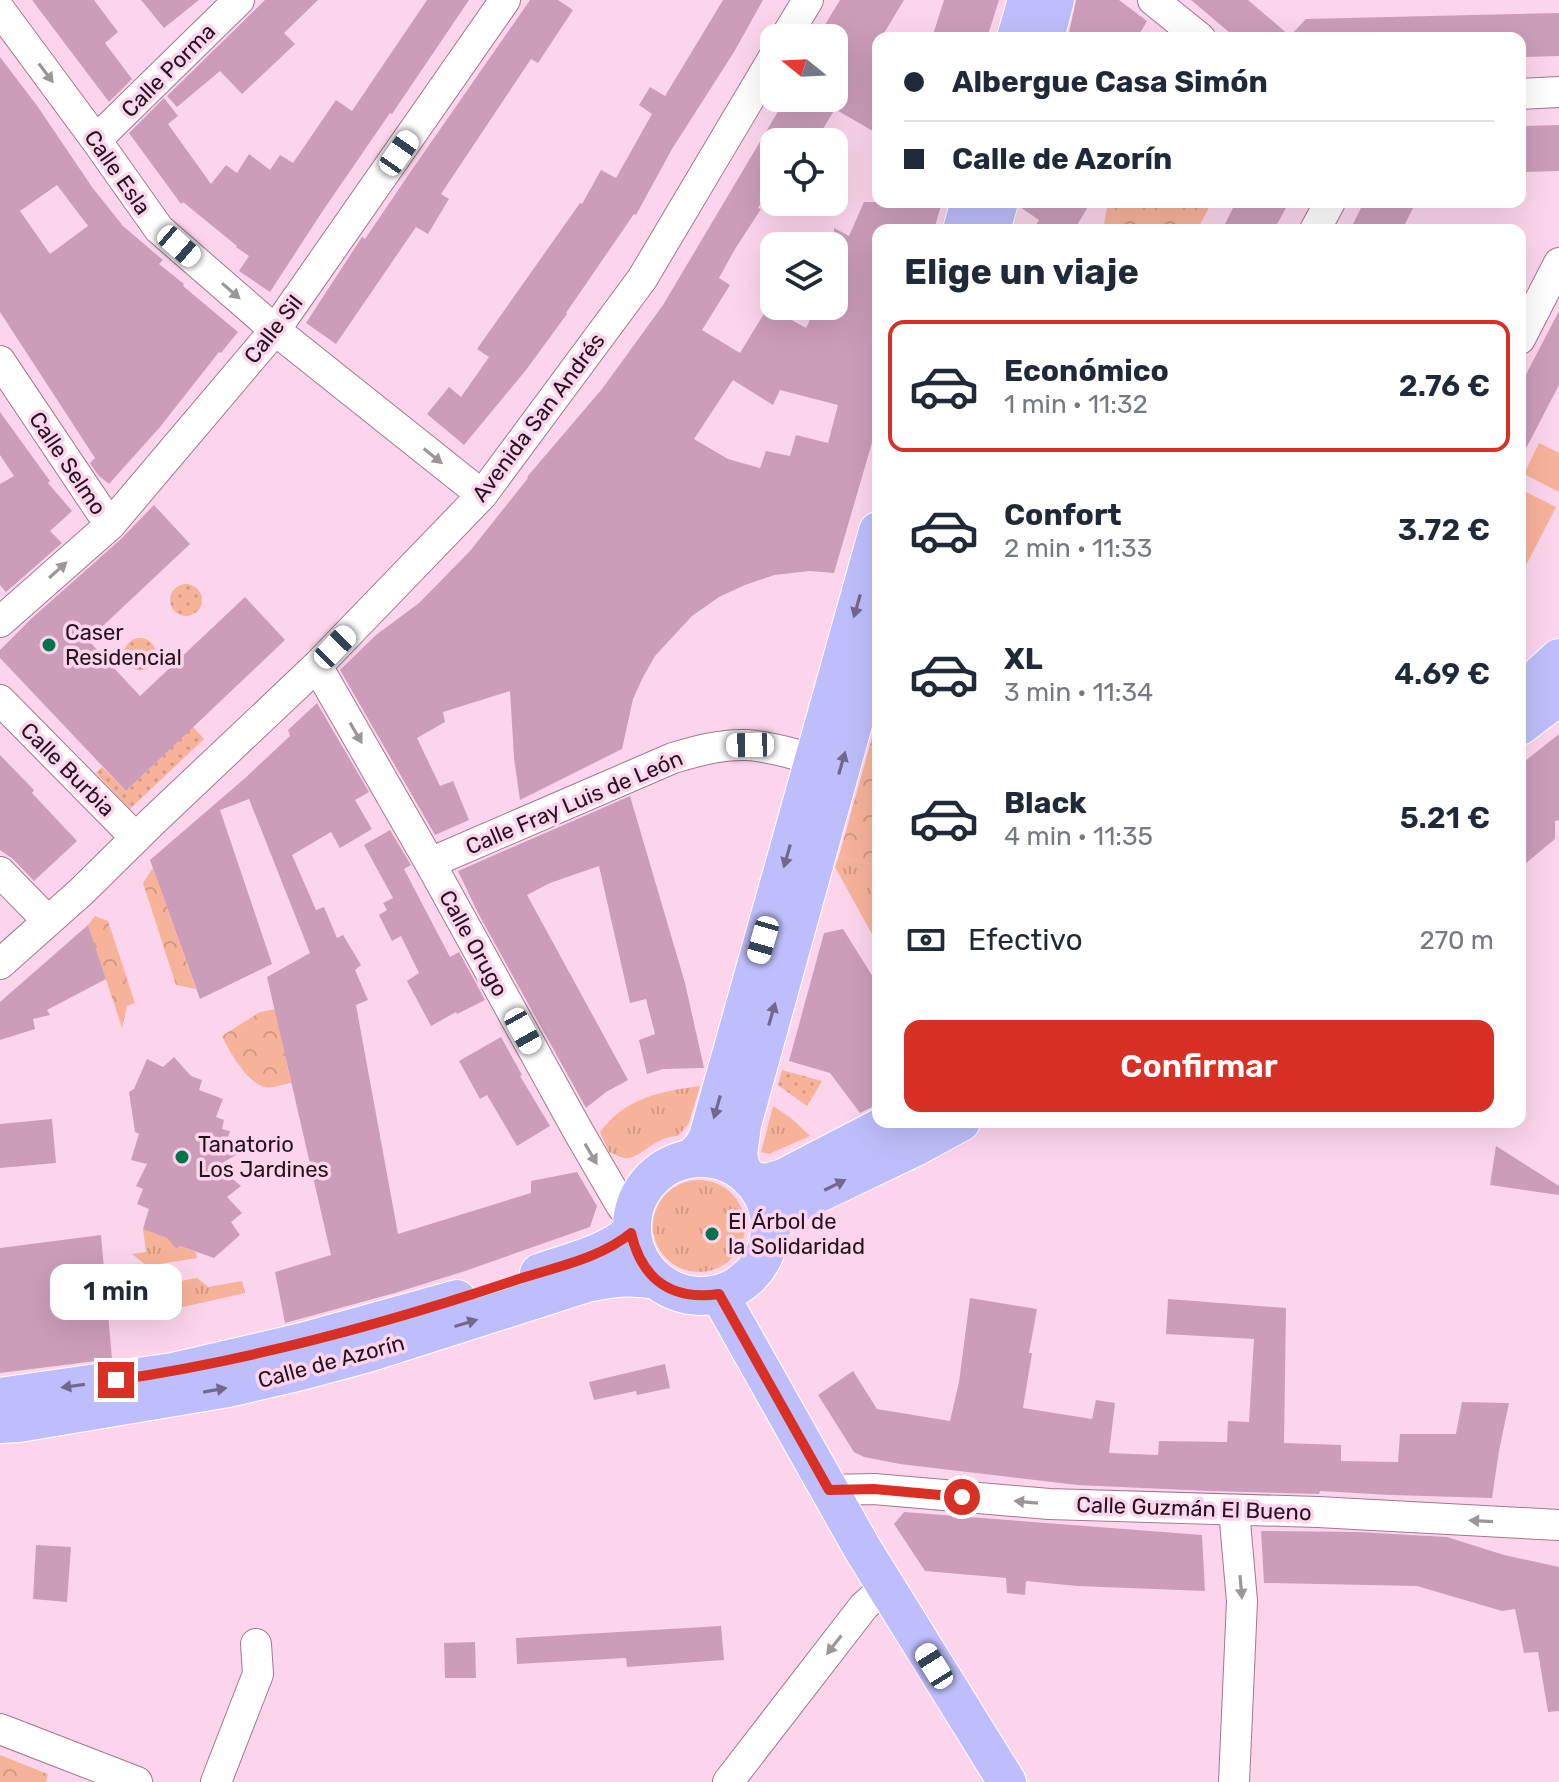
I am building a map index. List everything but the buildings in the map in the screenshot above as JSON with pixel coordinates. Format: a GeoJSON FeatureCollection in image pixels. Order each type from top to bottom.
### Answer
{"type":"FeatureCollection","features":[{"type":"Feature","properties":{"kind":"main road"},"geometry":{"type":"LineString","coordinates":[[1018,32],[1027,0]]}},
{"type":"Feature","properties":{"kind":"main road"},"geometry":{"type":"LineString","coordinates":[[1047,32],[1055,0]]}},
{"type":"Feature","properties":{"kind":"main road"},"geometry":{"type":"LineString","coordinates":[[692,1158],[708,1137],[872,552]]}},
{"type":"Feature","properties":{"kind":"main road"},"geometry":{"type":"LineString","coordinates":[[872,656],[739,1140],[738,1155],[748,1177],[763,1196],[768,1211],[768,1245],[750,1276],[736,1287],[702,1297],[670,1290],[644,1267],[635,1251],[632,1226],[637,1201],[645,1185],[675,1163],[692,1158],[718,1160],[727,1162],[748,1177],[770,1182],[879,1128]]}},
{"type":"Feature","properties":{"kind":"main road"},"geometry":{"type":"LineString","coordinates":[[1526,688],[1559,658]]}},
{"type":"Feature","properties":{"kind":"main road"},"geometry":{"type":"LineString","coordinates":[[1526,721],[1559,696]]}},
{"type":"Feature","properties":{"kind":"main road"},"geometry":{"type":"LineString","coordinates":[[770,1227],[796,1204],[950,1128]]}},
{"type":"Feature","properties":{"kind":"main road","name":"Calle de Azorín"},"geometry":{"type":"LineString","coordinates":[[0,1397],[173,1372],[302,1342],[487,1290],[592,1255],[622,1241],[632,1226]]}},
{"type":"Feature","properties":{"kind":"main road","name":"Calle de Azorín"},"geometry":{"type":"LineString","coordinates":[[0,1424],[228,1388],[368,1353],[587,1283],[630,1276],[656,1280]]}},
{"type":"Feature","properties":{"kind":"main road"},"geometry":{"type":"LineString","coordinates":[[719,1294],[886,1587],[1007,1782]]}},
{"type":"Feature","properties":{"kind":"street","name":"Calle Porma"},"geometry":{"type":"LineString","coordinates":[[96,140],[239,0]]}},
{"type":"Feature","properties":{"kind":"street","name":"Calle Sil"},"geometry":{"type":"LineString","coordinates":[[0,622],[110,525],[275,330],[505,0]]}},
{"type":"Feature","properties":{"kind":"street"},"geometry":{"type":"LineString","coordinates":[[793,24],[808,0]]}},
{"type":"Feature","properties":{"kind":"street"},"geometry":{"type":"LineString","coordinates":[[1153,0],[1193,32]]}},
{"type":"Feature","properties":{"kind":"street","name":"Calle Esla"},"geometry":{"type":"LineString","coordinates":[[0,10],[159,229],[275,330],[482,495]]}},
{"type":"Feature","properties":{"kind":"street","name":"Avenida San Andrés"},"geometry":{"type":"LineString","coordinates":[[0,964],[82,891],[317,666],[482,495],[642,279],[760,81]]}},
{"type":"Feature","properties":{"kind":"street"},"geometry":{"type":"LineString","coordinates":[[1526,94],[1559,92]]}},
{"type":"Feature","properties":{"kind":"street"},"geometry":{"type":"LineString","coordinates":[[1526,327],[1559,263]]}},
{"type":"Feature","properties":{"kind":"street","name":"Calle Selmo"},"geometry":{"type":"LineString","coordinates":[[0,361],[110,525]]}},
{"type":"Feature","properties":{"kind":"street","name":"Calle Orugo"},"geometry":{"type":"LineString","coordinates":[[317,666],[632,1226]]}},
{"type":"Feature","properties":{"kind":"street","name":"Calle Burbia"},"geometry":{"type":"LineString","coordinates":[[0,700],[136,838]]}},
{"type":"Feature","properties":{"kind":"street","name":"Calle Fray Luis de León"},"geometry":{"type":"LineString","coordinates":[[430,863],[673,758],[701,750],[750,745],[814,759]]}},
{"type":"Feature","properties":{"kind":"street"},"geometry":{"type":"LineString","coordinates":[[0,872],[48,921]]}},
{"type":"Feature","properties":{"kind":"street","name":"Calle Guzmán El Bueno"},"geometry":{"type":"LineString","coordinates":[[829,1490],[874,1489],[1049,1504],[1318,1512],[1559,1525]]}},
{"type":"Feature","properties":{"kind":"street"},"geometry":{"type":"LineString","coordinates":[[1234,1510],[1242,1601],[1234,1782]]}},
{"type":"Feature","properties":{"kind":"street"},"geometry":{"type":"LineString","coordinates":[[728,1782],[864,1606],[886,1587]]}},
{"type":"Feature","properties":{"kind":"street"},"geometry":{"type":"LineString","coordinates":[[216,1782],[258,1674],[256,1644]]}},
{"type":"Feature","properties":{"kind":"street"},"geometry":{"type":"LineString","coordinates":[[0,1729],[137,1782]]}},
{"type":"Feature","properties":{"kind":"green space"},"geometry":{"type":"Polygon","coordinates":[[[1107,208],[1209,208],[1200,224],[1104,224],[1107,208]]]}},
{"type":"Feature","properties":{"kind":"green space"},"geometry":{"type":"Polygon","coordinates":[[[1539,443],[1559,453],[1559,492],[1526,475],[1539,443]]]}},
{"type":"Feature","properties":{"kind":"green space"},"geometry":{"type":"Polygon","coordinates":[[[1526,492],[1556,507],[1526,565],[1526,492]]]}},
{"type":"Feature","properties":{"kind":"green space"},"geometry":{"type":"Polygon","coordinates":[[[186,584],[197,589],[202,600],[197,611],[186,616],[175,611],[170,600],[175,589],[186,584]]]}},
{"type":"Feature","properties":{"kind":"green space"},"geometry":{"type":"Polygon","coordinates":[[[140,638],[151,643],[156,654],[151,665],[140,670],[129,665],[124,654],[129,643],[140,638]]]}},
{"type":"Feature","properties":{"kind":"green space"},"geometry":{"type":"Polygon","coordinates":[[[193,727],[204,739],[130,809],[96,773],[102,767],[126,791],[193,727]]]}},
{"type":"Feature","properties":{"kind":"green space"},"geometry":{"type":"Polygon","coordinates":[[[872,738],[872,864],[839,856],[872,738]]]}},
{"type":"Feature","properties":{"kind":"green space"},"geometry":{"type":"Polygon","coordinates":[[[839,856],[872,864],[872,934],[835,867],[839,856]]]}},
{"type":"Feature","properties":{"kind":"green space"},"geometry":{"type":"Polygon","coordinates":[[[153,868],[196,989],[176,985],[143,883],[153,868]]]}},
{"type":"Feature","properties":{"kind":"green space"},"geometry":{"type":"Polygon","coordinates":[[[95,916],[108,921],[135,1003],[127,1006],[122,1028],[88,925],[95,916]]]}},
{"type":"Feature","properties":{"kind":"green space"},"geometry":{"type":"Polygon","coordinates":[[[275,1009],[291,1083],[268,1087],[259,1085],[246,1074],[222,1036],[260,1012],[275,1009]]]}},
{"type":"Feature","properties":{"kind":"green space"},"geometry":{"type":"Polygon","coordinates":[[[782,1070],[822,1081],[807,1106],[778,1085],[782,1070]]]}},
{"type":"Feature","properties":{"kind":"green space"},"geometry":{"type":"Polygon","coordinates":[[[700,1086],[689,1123],[678,1136],[662,1139],[633,1157],[621,1157],[609,1152],[600,1132],[621,1111],[645,1098],[700,1086]]]}},
{"type":"Feature","properties":{"kind":"green space"},"geometry":{"type":"Polygon","coordinates":[[[773,1106],[810,1136],[769,1154],[761,1152],[773,1106]]]}},
{"type":"Feature","properties":{"kind":"green space"},"geometry":{"type":"Polygon","coordinates":[[[699,1180],[725,1188],[737,1200],[745,1226],[737,1252],[725,1264],[699,1272],[673,1264],[661,1252],[653,1226],[661,1200],[673,1188],[699,1180]]]}},
{"type":"Feature","properties":{"kind":"green space"},"geometry":{"type":"Polygon","coordinates":[[[143,1229],[167,1238],[176,1249],[180,1246],[196,1252],[197,1258],[147,1266],[132,1254],[146,1252],[143,1229]]]}},
{"type":"Feature","properties":{"kind":"green space"},"geometry":{"type":"Polygon","coordinates":[[[197,1278],[208,1287],[242,1281],[245,1293],[156,1313],[148,1307],[147,1293],[154,1286],[197,1278]]]}},
{"type":"Feature","properties":{"kind":"green space"},"geometry":{"type":"Polygon","coordinates":[[[0,1755],[48,1774],[46,1782],[0,1782],[0,1755]]]}},
{"type":"Feature","properties":{"kind":"place","name":"Caser Residencial"},"geometry":{"type":"Point","coordinates":[49,645]}},
{"type":"Feature","properties":{"kind":"place","name":"Tanatorio Los Jardines"},"geometry":{"type":"Point","coordinates":[182,1157]}},
{"type":"Feature","properties":{"kind":"place","name":"El Árbol de la Solidaridad"},"geometry":{"type":"Point","coordinates":[712,1234]}},
{"type":"Feature","properties":{"kind":"route"},"geometry":{"type":"LineString","coordinates":[[116,1380],[173,1372],[369,1325],[579,1259],[622,1241],[631,1233],[635,1251],[644,1267],[670,1290],[702,1297],[719,1294],[829,1490],[874,1489],[962,1497]]}}]}
